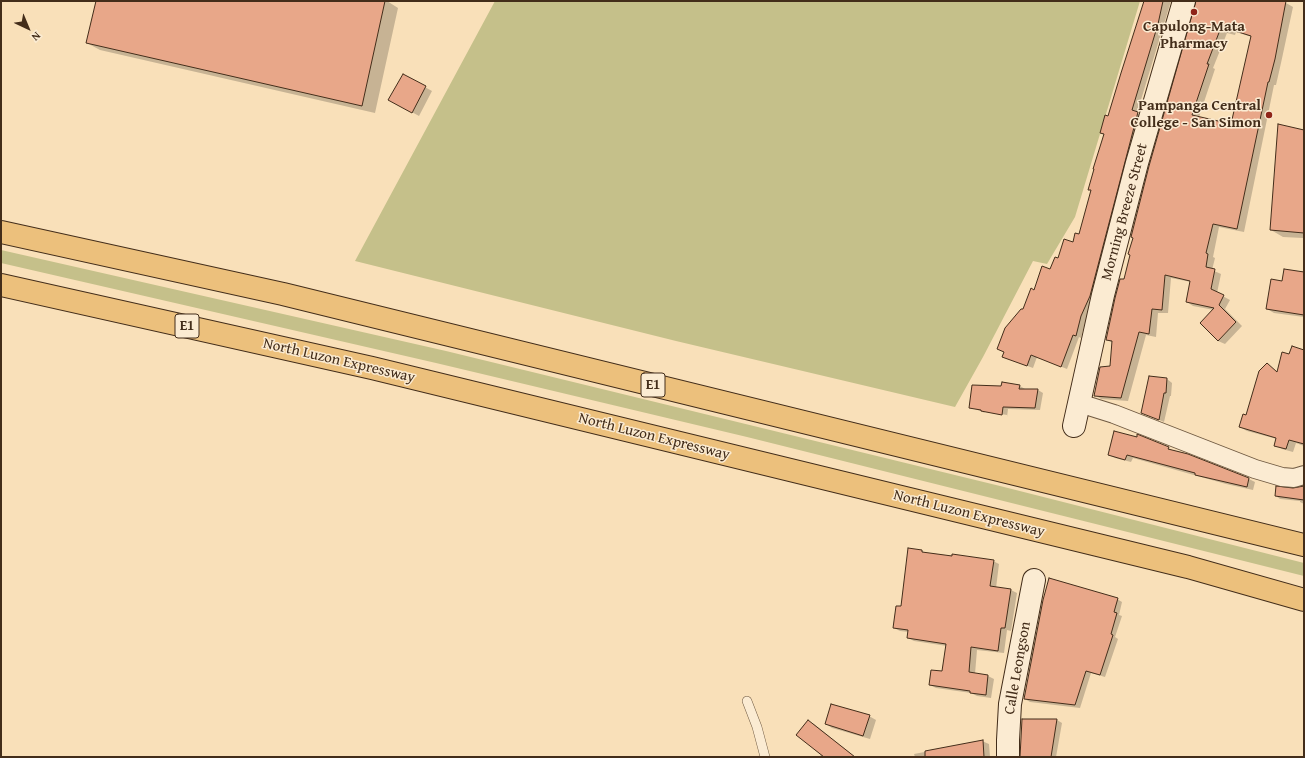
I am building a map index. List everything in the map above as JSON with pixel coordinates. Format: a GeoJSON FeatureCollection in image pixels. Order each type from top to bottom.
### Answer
{"type":"FeatureCollection","features":[{"type":"Feature","properties":{"kind":"highway","name":"E1"},"geometry":{"type":"LineString","coordinates":[[1,232],[283,294],[1304,545]]}},
{"type":"Feature","properties":{"kind":"highway","name":"North Luzon Expressway"},"geometry":{"type":"LineString","coordinates":[[1,285],[387,372],[1188,567],[1304,600]]}},
{"type":"Feature","properties":{"kind":"main road","name":"Morning Breeze Street"},"geometry":{"type":"LineString","coordinates":[[1074,426],[1104,295],[1137,163],[1184,1]]}},
{"type":"Feature","properties":{"kind":"main road","name":"Calle Leongson"},"geometry":{"type":"LineString","coordinates":[[1008,757],[1010,704],[1034,580]]}},
{"type":"Feature","properties":{"kind":"street"},"geometry":{"type":"LineString","coordinates":[[1079,403],[1114,414],[1255,469],[1294,478],[1304,475]]}},
{"type":"Feature","properties":{"kind":"lane"},"geometry":{"type":"LineString","coordinates":[[747,702],[757,727],[764,757]]}},
{"type":"Feature","properties":{"kind":"shaded area"},"geometry":{"type":"Polygon","coordinates":[[[495,1],[1140,1],[1075,217],[1047,264],[1033,261],[955,407],[676,341],[355,261],[495,1]]]}},
{"type":"Feature","properties":{"kind":"shaded area"},"geometry":{"type":"Polygon","coordinates":[[[1,250],[446,351],[1000,486],[1304,563],[1304,576],[747,437],[436,363],[1,263],[1,250]]]}},
{"type":"Feature","properties":{"kind":"building"},"geometry":{"type":"Polygon","coordinates":[[[96,1],[385,1],[362,106],[86,43],[96,1]]]}},
{"type":"Feature","properties":{"kind":"building"},"geometry":{"type":"Polygon","coordinates":[[[1144,1],[1163,1],[1158,24],[1132,110],[1138,112],[1090,296],[1081,316],[1076,336],[1073,335],[1061,367],[1031,355],[1027,366],[1002,357],[1004,352],[997,349],[1005,328],[1021,309],[1023,309],[1031,288],[1034,290],[1042,266],[1050,269],[1055,257],[1058,258],[1064,239],[1073,242],[1075,233],[1079,234],[1091,190],[1088,190],[1093,169],[1104,134],[1100,133],[1105,115],[1108,116],[1144,1]]]}},
{"type":"Feature","properties":{"kind":"building"},"geometry":{"type":"Polygon","coordinates":[[[1196,1],[1286,1],[1275,59],[1268,82],[1237,229],[1213,224],[1206,253],[1208,254],[1206,267],[1215,269],[1211,289],[1224,295],[1219,305],[1236,322],[1218,341],[1200,323],[1214,308],[1186,302],[1190,281],[1165,275],[1162,310],[1152,309],[1149,334],[1139,332],[1121,398],[1094,396],[1100,367],[1110,366],[1112,341],[1106,340],[1120,279],[1124,279],[1130,255],[1128,254],[1133,238],[1131,237],[1149,166],[1196,1]],[[1229,29],[1228,32],[1220,30],[1207,64],[1209,64],[1192,115],[1231,124],[1251,36],[1229,29]]]}},
{"type":"Feature","properties":{"kind":"building"},"geometry":{"type":"Polygon","coordinates":[[[403,74],[426,86],[412,113],[388,100],[403,74]]]}},
{"type":"Feature","properties":{"kind":"building"},"geometry":{"type":"Polygon","coordinates":[[[1278,124],[1304,130],[1304,233],[1270,230],[1278,124]]]}},
{"type":"Feature","properties":{"kind":"building"},"geometry":{"type":"Polygon","coordinates":[[[1284,269],[1304,272],[1304,315],[1266,309],[1271,279],[1282,281],[1284,269]]]}},
{"type":"Feature","properties":{"kind":"building"},"geometry":{"type":"Polygon","coordinates":[[[1292,346],[1304,350],[1304,444],[1289,440],[1286,449],[1274,446],[1276,438],[1239,427],[1243,414],[1246,415],[1259,371],[1267,363],[1277,372],[1282,352],[1289,354],[1292,346]]]}},
{"type":"Feature","properties":{"kind":"building"},"geometry":{"type":"Polygon","coordinates":[[[1149,376],[1167,378],[1166,393],[1164,393],[1159,420],[1141,413],[1149,376]]]}},
{"type":"Feature","properties":{"kind":"building"},"geometry":{"type":"Polygon","coordinates":[[[1002,382],[1020,385],[1019,389],[1038,389],[1035,408],[1003,407],[1002,415],[969,408],[972,385],[1001,386],[1002,382]]]}},
{"type":"Feature","properties":{"kind":"building"},"geometry":{"type":"Polygon","coordinates":[[[1114,431],[1137,437],[1137,434],[1169,447],[1168,449],[1188,454],[1249,478],[1247,487],[1195,475],[1195,473],[1127,455],[1125,460],[1108,455],[1114,431]]]}},
{"type":"Feature","properties":{"kind":"building"},"geometry":{"type":"Polygon","coordinates":[[[1276,486],[1293,488],[1304,486],[1304,500],[1275,496],[1276,486]]]}},
{"type":"Feature","properties":{"kind":"building"},"geometry":{"type":"Polygon","coordinates":[[[908,548],[922,550],[922,552],[952,556],[952,554],[994,560],[990,586],[1011,589],[1005,628],[1001,628],[998,651],[971,647],[969,672],[988,675],[986,695],[929,685],[931,670],[942,671],[946,644],[907,638],[908,630],[893,628],[896,606],[901,606],[908,548]]]}},
{"type":"Feature","properties":{"kind":"building"},"geometry":{"type":"Polygon","coordinates":[[[1049,578],[1118,598],[1114,612],[1117,613],[1111,634],[1113,635],[1100,675],[1086,671],[1075,705],[1024,699],[1043,600],[1049,578]]]}},
{"type":"Feature","properties":{"kind":"building"},"geometry":{"type":"Polygon","coordinates":[[[831,704],[870,715],[863,736],[825,724],[831,704]]]}},
{"type":"Feature","properties":{"kind":"building"},"geometry":{"type":"Polygon","coordinates":[[[1022,719],[1057,719],[1051,757],[1020,757],[1022,719]]]}},
{"type":"Feature","properties":{"kind":"building"},"geometry":{"type":"Polygon","coordinates":[[[808,720],[855,757],[824,757],[796,735],[808,720]]]}},
{"type":"Feature","properties":{"kind":"building"},"geometry":{"type":"Polygon","coordinates":[[[983,740],[984,757],[925,757],[925,751],[983,740]]]}},
{"type":"Feature","properties":{"kind":"place","name":"Capulong-Mata Pharmacy"},"geometry":{"type":"Point","coordinates":[1194,12]}},
{"type":"Feature","properties":{"kind":"place","name":"Pampanga Central College - San Simon"},"geometry":{"type":"Point","coordinates":[1269,115]}}]}
